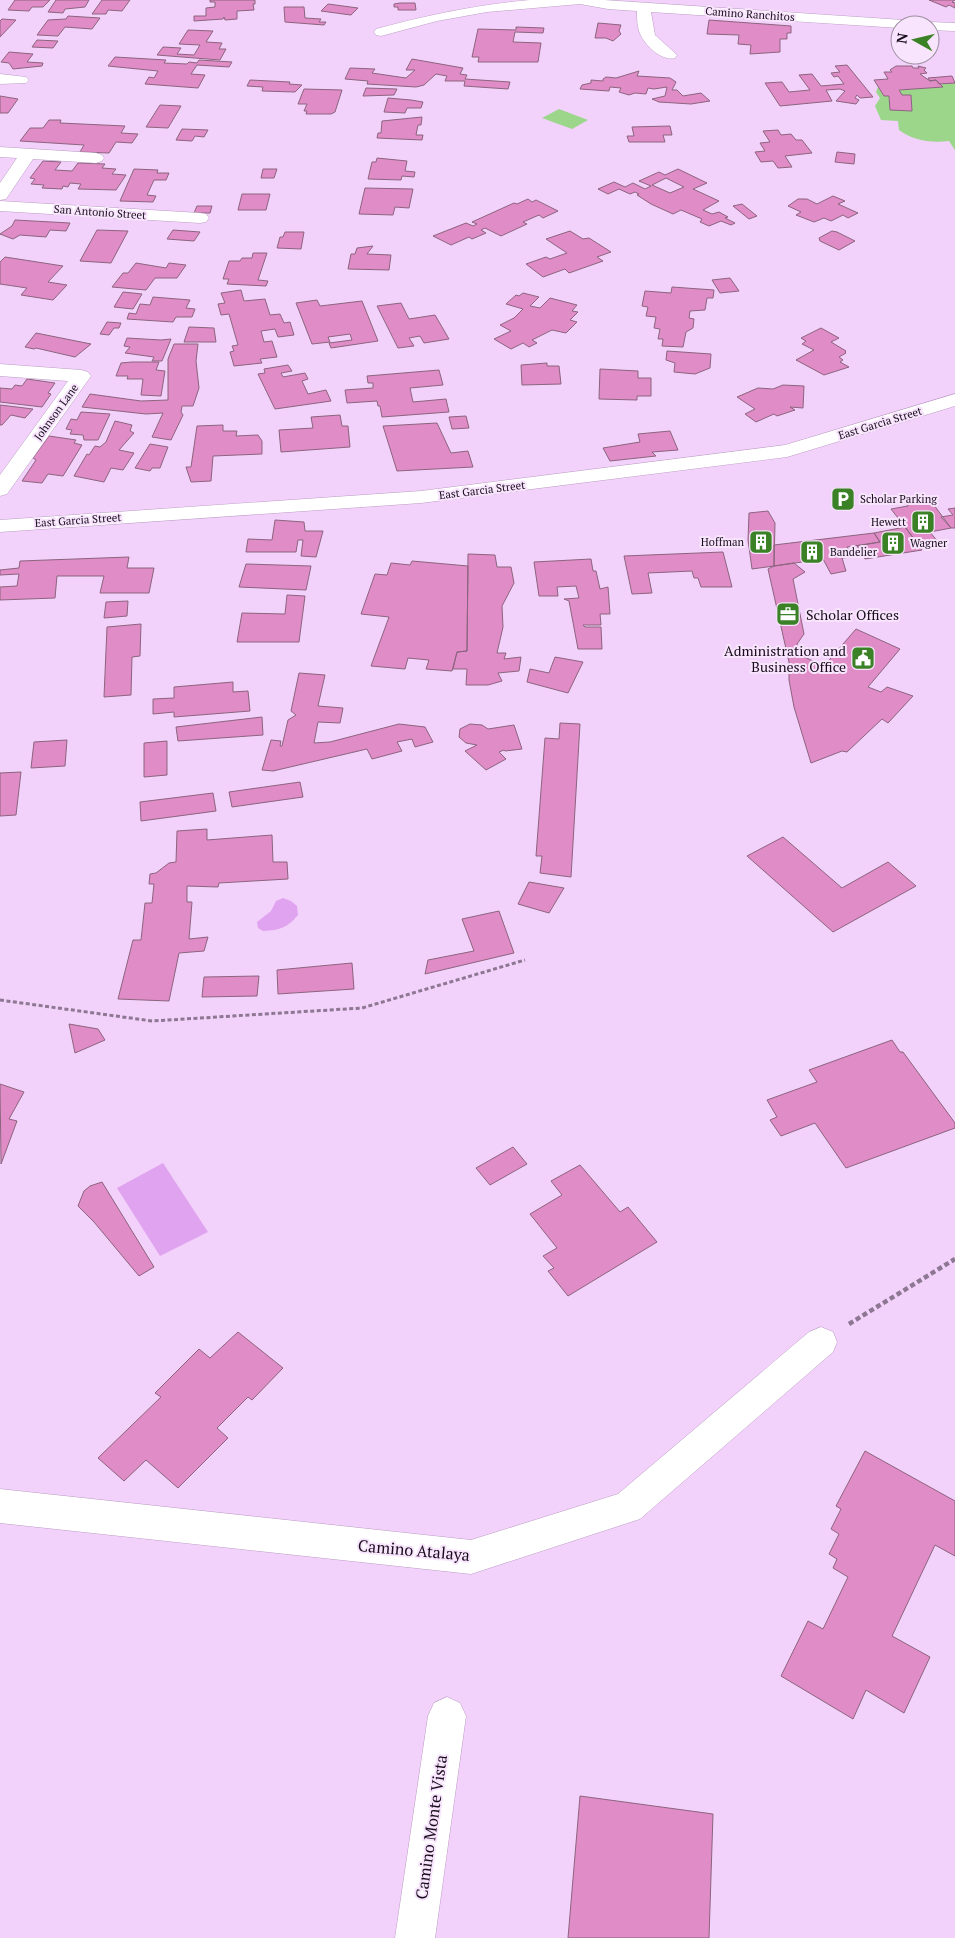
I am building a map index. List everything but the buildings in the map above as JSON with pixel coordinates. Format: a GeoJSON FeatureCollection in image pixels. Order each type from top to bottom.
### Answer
{"type":"FeatureCollection","features":[{"type":"Feature","properties":{"kind":"street"},"geometry":{"type":"LineString","coordinates":[[381,32],[436,18],[487,8],[578,0]]}},
{"type":"Feature","properties":{"kind":"street","name":"Camino Ranchitos"},"geometry":{"type":"LineString","coordinates":[[584,0],[608,5],[890,23]]}},
{"type":"Feature","properties":{"kind":"street"},"geometry":{"type":"LineString","coordinates":[[644,7],[644,27],[651,40],[670,55]]}},
{"type":"Feature","properties":{"kind":"street"},"geometry":{"type":"LineString","coordinates":[[940,26],[955,27]]}},
{"type":"Feature","properties":{"kind":"street"},"geometry":{"type":"LineString","coordinates":[[0,79],[21,80]]}},
{"type":"Feature","properties":{"kind":"street"},"geometry":{"type":"LineString","coordinates":[[0,152],[96,158]]}},
{"type":"Feature","properties":{"kind":"street"},"geometry":{"type":"LineString","coordinates":[[0,195],[28,154]]}},
{"type":"Feature","properties":{"kind":"street","name":"San Antonio Street"},"geometry":{"type":"LineString","coordinates":[[0,206],[200,218]]}},
{"type":"Feature","properties":{"kind":"street","name":"Johnson Lane"},"geometry":{"type":"LineString","coordinates":[[0,370],[81,376],[0,490]]}},
{"type":"Feature","properties":{"kind":"street","name":"East Garcia Street"},"geometry":{"type":"LineString","coordinates":[[0,526],[422,497],[779,452],[955,400]]}},
{"type":"Feature","properties":{"kind":"street","name":"Camino Atalaya"},"geometry":{"type":"LineString","coordinates":[[0,1506],[471,1557],[628,1507],[820,1342]]}},
{"type":"Feature","properties":{"kind":"street","name":"Camino Monte Vista"},"geometry":{"type":"LineString","coordinates":[[415,1938],[447,1716]]}},
{"type":"Feature","properties":{"kind":"path"},"geometry":{"type":"LineString","coordinates":[[0,1000],[152,1021],[362,1008],[525,960]]}},
{"type":"Feature","properties":{"kind":"path"},"geometry":{"type":"LineString","coordinates":[[820,1342],[955,1259]]}},
{"type":"Feature","properties":{"kind":"green space"},"geometry":{"type":"Polygon","coordinates":[[[955,83],[955,150],[949,141],[923,140],[905,134],[899,130],[898,121],[881,120],[875,106],[880,98],[876,92],[878,87],[884,96],[889,96],[890,110],[912,111],[911,96],[902,95],[899,90],[943,87],[941,84],[955,83]]]}},
{"type":"Feature","properties":{"kind":"green space"},"geometry":{"type":"Polygon","coordinates":[[[559,109],[588,120],[572,129],[542,118],[559,109]]]}},
{"type":"Feature","properties":{"kind":"shaded area"},"geometry":{"type":"Polygon","coordinates":[[[283,898],[297,906],[298,915],[287,926],[279,929],[263,931],[258,928],[257,922],[271,911],[276,901],[283,898]]]}},
{"type":"Feature","properties":{"kind":"shaded area"},"geometry":{"type":"Polygon","coordinates":[[[163,1163],[208,1232],[160,1256],[117,1188],[163,1163]]]}},
{"type":"Feature","properties":{"kind":"place","name":"Scholar Parking"},"geometry":{"type":"Point","coordinates":[843,499]}},
{"type":"Feature","properties":{"kind":"place","name":"Hewett"},"geometry":{"type":"Point","coordinates":[923,522]}},
{"type":"Feature","properties":{"kind":"place","name":"Hoffman"},"geometry":{"type":"Point","coordinates":[761,542]}},
{"type":"Feature","properties":{"kind":"place","name":"Wagner"},"geometry":{"type":"Point","coordinates":[893,543]}},
{"type":"Feature","properties":{"kind":"place","name":"Bandelier"},"geometry":{"type":"Point","coordinates":[812,552]}},
{"type":"Feature","properties":{"kind":"place","name":"Scholar Offices"},"geometry":{"type":"Point","coordinates":[788,614]}},
{"type":"Feature","properties":{"kind":"place","name":"Administration and Business Office"},"geometry":{"type":"Point","coordinates":[863,658]}}]}
